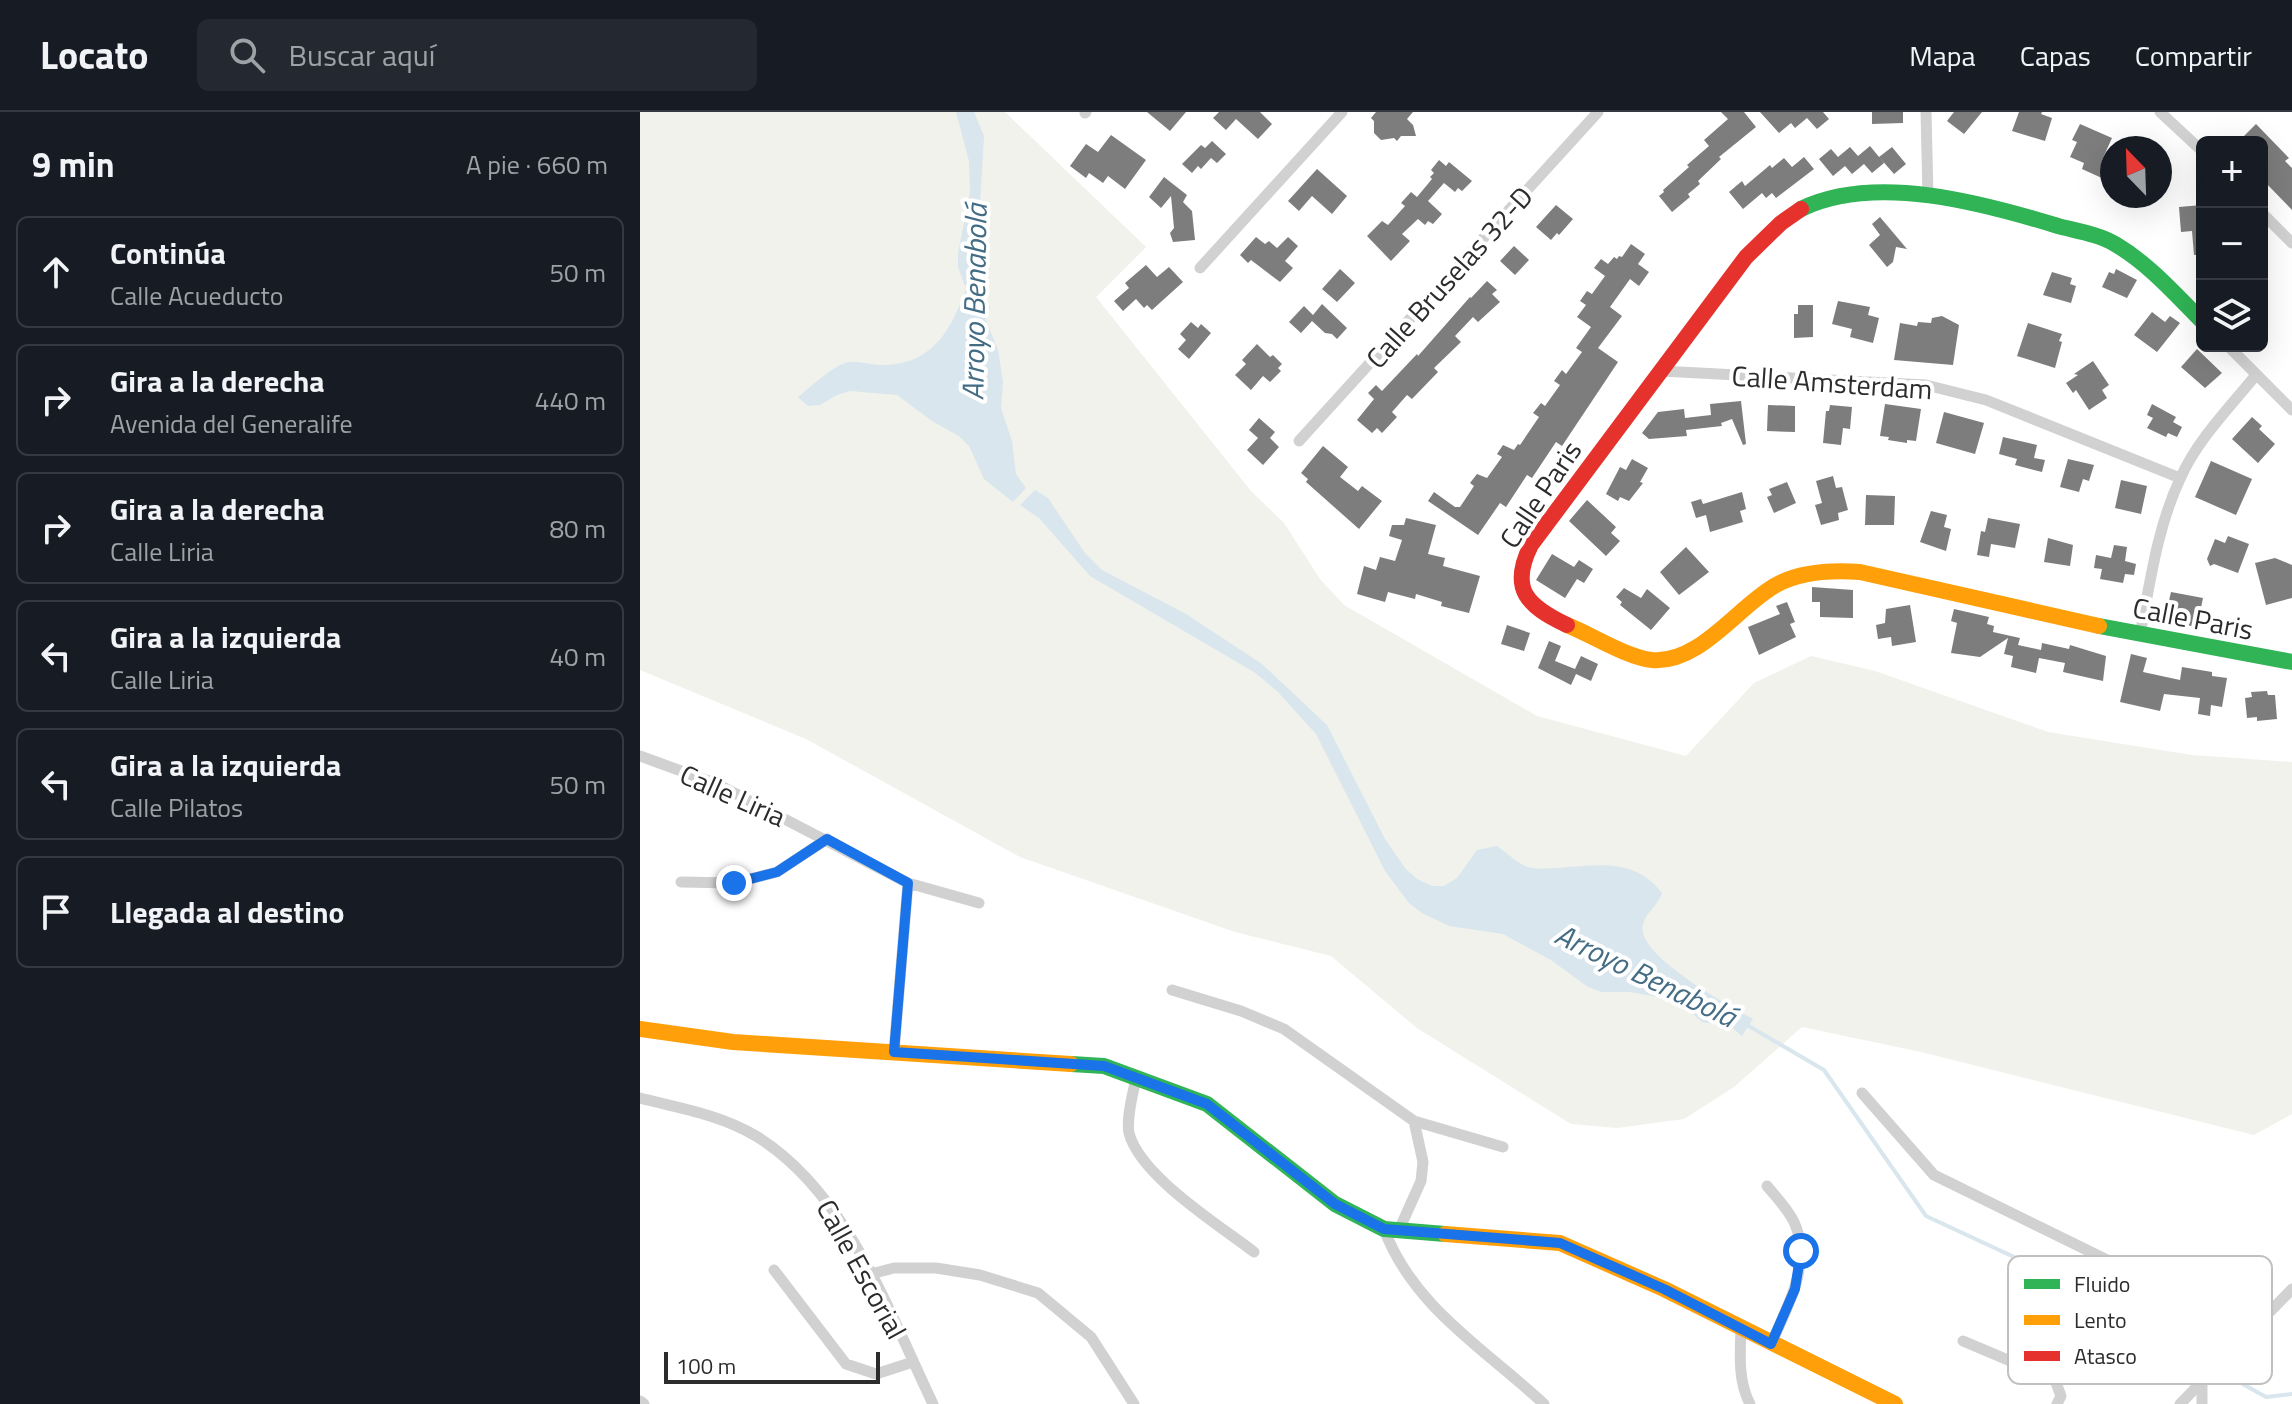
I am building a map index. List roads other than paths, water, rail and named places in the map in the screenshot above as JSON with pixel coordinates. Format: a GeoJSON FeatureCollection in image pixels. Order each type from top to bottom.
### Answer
{"type":"FeatureCollection","features":[{"type":"Feature","properties":{"kind":"street"},"geometry":{"type":"LineString","coordinates":[[1200,268],[1342,112]]}},
{"type":"Feature","properties":{"kind":"street","name":"Calle Bruselas 32-D"},"geometry":{"type":"LineString","coordinates":[[1299,441],[1598,112]]}},
{"type":"Feature","properties":{"kind":"street"},"geometry":{"type":"LineString","coordinates":[[1926,112],[1928,196]]}},
{"type":"Feature","properties":{"kind":"street"},"geometry":{"type":"LineString","coordinates":[[2160,112],[2196,145]]}},
{"type":"Feature","properties":{"kind":"street","name":"Calle Paris"},"geometry":{"type":"LineString","coordinates":[[2196,315],[2142,261],[2112,242],[2039,220],[1928,196],[1840,195],[1806,206],[1768,234],[1746,257],[1531,545],[1522,562],[1519,577],[1525,594],[1535,607],[1557,620],[1656,660],[1681,656],[1778,583],[1803,574],[1833,570],[1860,572],[2140,635],[2292,662]]}},
{"type":"Feature","properties":{"kind":"street"},"geometry":{"type":"LineString","coordinates":[[2268,219],[2292,243]]}},
{"type":"Feature","properties":{"kind":"street"},"geometry":{"type":"LineString","coordinates":[[2234,352],[2292,410]]}},
{"type":"Feature","properties":{"kind":"street","name":"Calle Amsterdam"},"geometry":{"type":"LineString","coordinates":[[1661,371],[1926,385],[1986,400],[2180,478]]}},
{"type":"Feature","properties":{"kind":"street"},"geometry":{"type":"LineString","coordinates":[[2140,635],[2156,551],[2180,478],[2213,428],[2256,375]]}},
{"type":"Feature","properties":{"kind":"street","name":"Calle Liria"},"geometry":{"type":"LineString","coordinates":[[640,756],[717,784],[908,883],[979,903]]}},
{"type":"Feature","properties":{"kind":"street"},"geometry":{"type":"LineString","coordinates":[[681,882],[734,883],[777,872],[827,839]]}},
{"type":"Feature","properties":{"kind":"street"},"geometry":{"type":"LineString","coordinates":[[894,1052],[908,883]]}},
{"type":"Feature","properties":{"kind":"street"},"geometry":{"type":"LineString","coordinates":[[1172,990],[1241,1011],[1284,1029],[1414,1121],[1503,1147]]}},
{"type":"Feature","properties":{"kind":"street"},"geometry":{"type":"LineString","coordinates":[[640,1029],[733,1042],[1104,1066],[1207,1104],[1335,1204],[1392,1229],[1560,1243],[1664,1289],[1895,1404]]}},
{"type":"Feature","properties":{"kind":"street"},"geometry":{"type":"LineString","coordinates":[[1136,1078],[1128,1131],[1136,1151],[1151,1172],[1254,1252]]}},
{"type":"Feature","properties":{"kind":"street"},"geometry":{"type":"LineString","coordinates":[[1862,1093],[1934,1175],[2099,1256]]}},
{"type":"Feature","properties":{"kind":"street","name":"Calle Escorial"},"geometry":{"type":"LineString","coordinates":[[640,1098],[712,1116],[754,1135],[789,1159],[825,1197],[871,1274],[933,1404]]}},
{"type":"Feature","properties":{"kind":"street"},"geometry":{"type":"LineString","coordinates":[[1414,1121],[1423,1162],[1421,1181],[1392,1229],[1393,1254],[1419,1292],[1544,1404]]}},
{"type":"Feature","properties":{"kind":"street"},"geometry":{"type":"LineString","coordinates":[[1767,1186],[1794,1222],[1801,1251],[1795,1289],[1771,1344]]}},
{"type":"Feature","properties":{"kind":"street"},"geometry":{"type":"LineString","coordinates":[[871,1274],[894,1268],[936,1268],[980,1275],[1038,1293],[1091,1337],[1134,1404]]}},
{"type":"Feature","properties":{"kind":"street"},"geometry":{"type":"LineString","coordinates":[[774,1270],[846,1364],[876,1374],[913,1362]]}},
{"type":"Feature","properties":{"kind":"street"},"geometry":{"type":"LineString","coordinates":[[2272,1310],[2292,1289]]}},
{"type":"Feature","properties":{"kind":"street"},"geometry":{"type":"LineString","coordinates":[[1741,1329],[1743,1391],[1750,1404]]}},
{"type":"Feature","properties":{"kind":"street"},"geometry":{"type":"LineString","coordinates":[[1963,1341],[2008,1360]]}},
{"type":"Feature","properties":{"kind":"street"},"geometry":{"type":"LineString","coordinates":[[2056,1384],[2061,1396],[2057,1404]]}},
{"type":"Feature","properties":{"kind":"street"},"geometry":{"type":"LineString","coordinates":[[2180,1404],[2201,1384]]}},
{"type":"Feature","properties":{"kind":"water"},"geometry":{"type":"Polygon","coordinates":[[[956,112],[974,112],[984,136],[980,205],[990,272],[987,299],[990,308],[985,318],[998,350],[1003,382],[1001,408],[1012,441],[1016,474],[1026,488],[1013,502],[984,479],[969,446],[959,436],[897,395],[850,391],[820,405],[808,406],[798,397],[829,372],[849,362],[886,365],[917,358],[947,330],[966,289],[958,267],[958,253],[970,193],[969,161],[956,112]]]}},
{"type":"Feature","properties":{"kind":"water"},"geometry":{"type":"Polygon","coordinates":[[[1035,490],[1048,498],[1085,553],[1102,570],[1186,614],[1262,664],[1327,725],[1385,839],[1405,868],[1417,879],[1432,886],[1444,886],[1457,878],[1477,850],[1497,846],[1532,868],[1602,865],[1640,874],[1662,893],[1644,921],[1644,937],[1654,951],[1686,978],[1753,1019],[1742,1036],[1730,1026],[1702,1022],[1659,997],[1630,992],[1602,992],[1588,987],[1551,960],[1503,934],[1449,926],[1409,903],[1385,871],[1316,734],[1277,691],[1254,672],[1090,576],[1039,518],[1020,505],[1035,490]]]}},
{"type":"Feature","properties":{"kind":"waterway","name":"Arroyo Benabolá"},"geometry":{"type":"LineString","coordinates":[[1747,1025],[1824,1070],[1926,1216],[2012,1256]]}},
{"type":"Feature","properties":{"kind":"waterway","name":"Arroyo Benabolá"},"geometry":{"type":"LineString","coordinates":[[2243,1384],[2266,1397],[2292,1394]]}}]}
